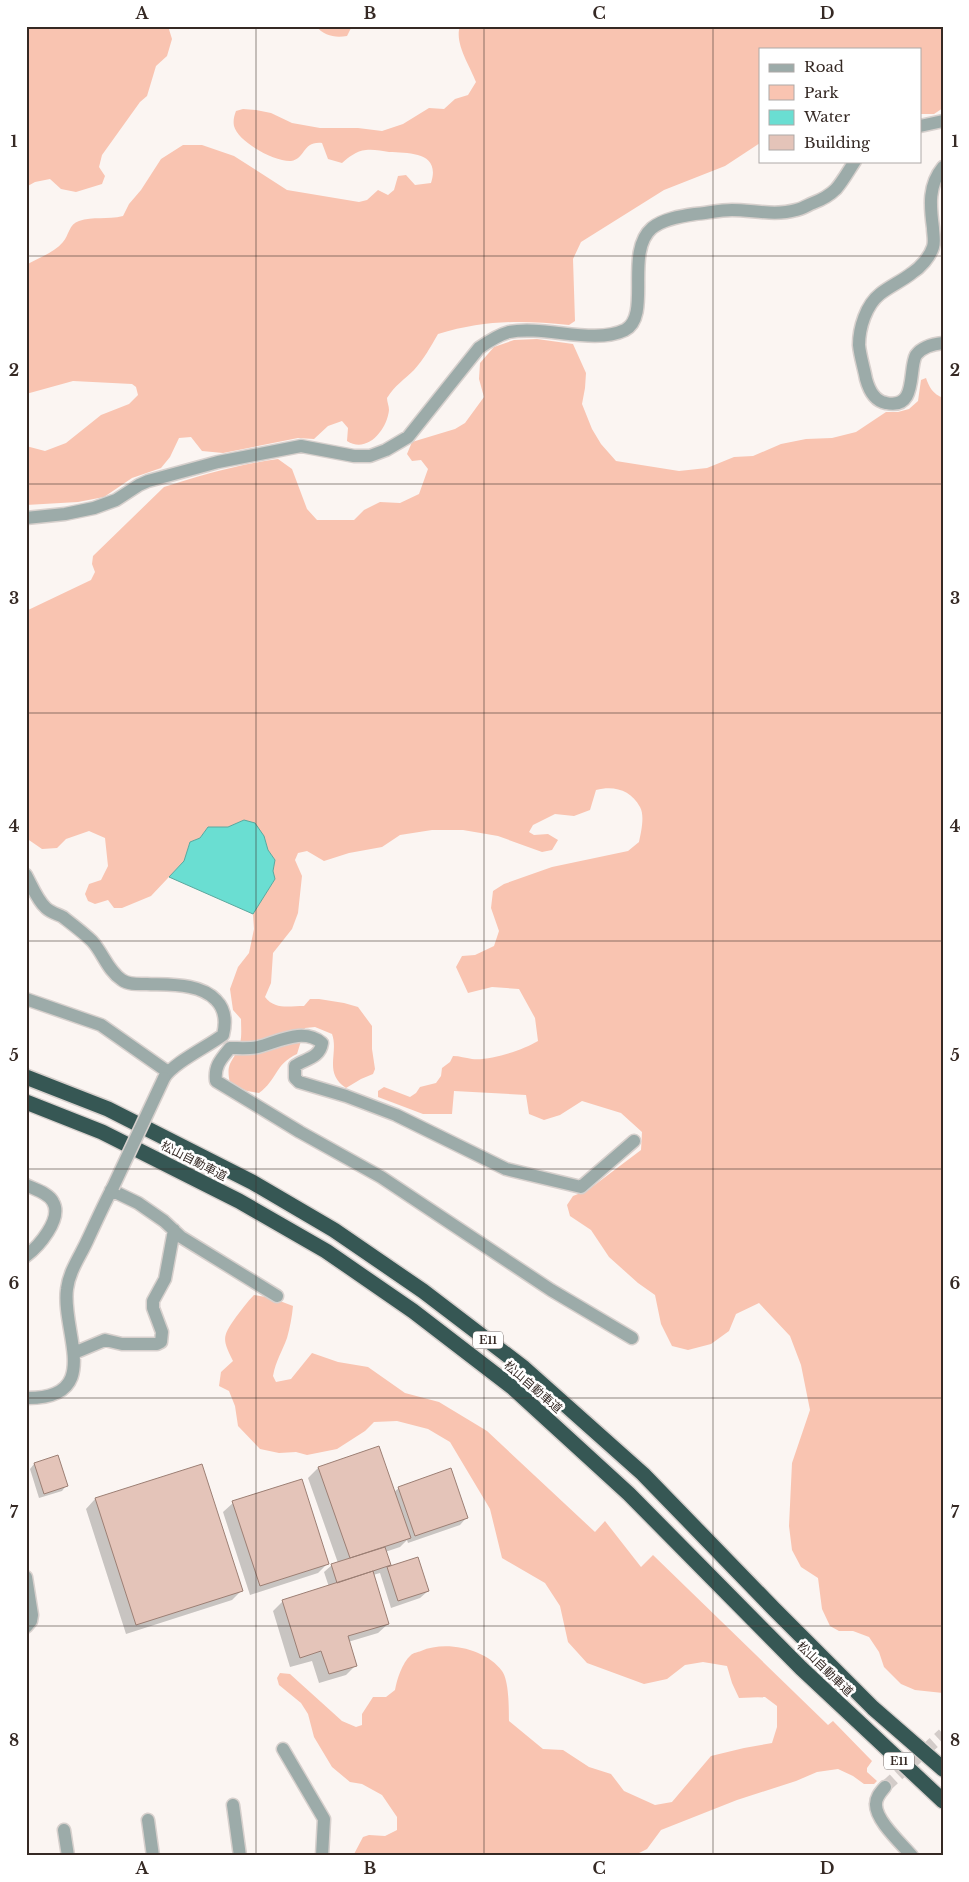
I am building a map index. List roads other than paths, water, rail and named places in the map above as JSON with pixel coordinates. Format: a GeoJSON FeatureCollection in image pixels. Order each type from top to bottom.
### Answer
{"type":"FeatureCollection","features":[{"type":"Feature","properties":{"kind":"highway","name":"松山自動車道"},"geometry":{"type":"LineString","coordinates":[[26,1077],[108,1109],[252,1182],[334,1230],[431,1297],[524,1368],[643,1474],[774,1609],[867,1701],[943,1769]]}},
{"type":"Feature","properties":{"kind":"highway","name":"松山自動車道"},"geometry":{"type":"LineString","coordinates":[[26,1102],[102,1132],[239,1201],[326,1251],[413,1311],[512,1388],[629,1494],[801,1668],[943,1801]]}},
{"type":"Feature","properties":{"kind":"street"},"geometry":{"type":"LineString","coordinates":[[922,126],[943,121]]}},
{"type":"Feature","properties":{"kind":"street"},"geometry":{"type":"LineString","coordinates":[[26,518],[65,514],[94,508],[116,500],[138,484],[209,464],[282,449],[301,446],[354,456],[370,456],[386,450],[408,436],[479,348],[494,338],[509,332],[526,331],[590,335],[614,334],[628,329],[635,317],[638,304],[638,257],[642,241],[651,228],[665,221],[683,216],[714,212],[733,210],[775,213],[796,210],[820,200],[835,190],[854,162]]}},
{"type":"Feature","properties":{"kind":"street"},"geometry":{"type":"LineString","coordinates":[[943,167],[933,184],[930,199],[934,237],[933,248],[916,270],[879,294],[868,307],[861,326],[859,346],[872,395],[887,404],[897,403],[903,399],[911,386],[916,355],[927,347],[943,343]]}},
{"type":"Feature","properties":{"kind":"street"},"geometry":{"type":"LineString","coordinates":[[26,876],[46,908],[62,917],[92,941],[114,974],[123,982],[180,986],[200,989],[211,995],[224,1012],[225,1025],[223,1035],[230,1048]]}},
{"type":"Feature","properties":{"kind":"street"},"geometry":{"type":"LineString","coordinates":[[26,999],[101,1025],[166,1075]]}},
{"type":"Feature","properties":{"kind":"street"},"geometry":{"type":"LineString","coordinates":[[26,1398],[42,1398],[55,1394],[66,1386],[72,1375],[74,1353],[66,1298],[69,1280],[166,1075],[223,1035]]}},
{"type":"Feature","properties":{"kind":"street"},"geometry":{"type":"LineString","coordinates":[[230,1048],[256,1048],[300,1036],[316,1038],[322,1043],[321,1050],[295,1066],[295,1078],[299,1082],[346,1096],[396,1115],[506,1169],[581,1187],[634,1141]]}},
{"type":"Feature","properties":{"kind":"street"},"geometry":{"type":"LineString","coordinates":[[230,1048],[217,1064],[216,1081],[300,1132],[381,1177],[426,1209],[551,1290],[632,1338]]}},
{"type":"Feature","properties":{"kind":"street"},"geometry":{"type":"LineString","coordinates":[[26,1185],[46,1195],[54,1202],[55,1210],[46,1236],[26,1256]]}},
{"type":"Feature","properties":{"kind":"street"},"geometry":{"type":"LineString","coordinates":[[112,1189],[138,1203],[189,1242],[277,1296]]}},
{"type":"Feature","properties":{"kind":"street"},"geometry":{"type":"LineString","coordinates":[[74,1353],[105,1340],[122,1344],[157,1344],[161,1342],[160,1325],[153,1308],[153,1301],[165,1279],[174,1230]]}},
{"type":"Feature","properties":{"kind":"street"},"geometry":{"type":"LineString","coordinates":[[26,1577],[32,1615],[31,1621],[26,1627]]}},
{"type":"Feature","properties":{"kind":"street"},"geometry":{"type":"LineString","coordinates":[[283,1749],[324,1819],[322,1856]]}},
{"type":"Feature","properties":{"kind":"street"},"geometry":{"type":"LineString","coordinates":[[885,1787],[878,1795],[875,1804],[877,1814],[912,1856]]}},
{"type":"Feature","properties":{"kind":"street"},"geometry":{"type":"LineString","coordinates":[[233,1805],[240,1856]]}},
{"type":"Feature","properties":{"kind":"street"},"geometry":{"type":"LineString","coordinates":[[148,1820],[153,1856]]}},
{"type":"Feature","properties":{"kind":"street"},"geometry":{"type":"LineString","coordinates":[[64,1830],[68,1856]]}},
{"type":"Feature","properties":{"kind":"water"},"geometry":{"type":"Polygon","coordinates":[[[244,820],[255,823],[264,836],[268,850],[275,860],[273,871],[275,879],[253,914],[169,877],[184,861],[190,842],[200,838],[208,827],[228,827],[244,820]]]}},
{"type":"Feature","properties":{"kind":"tunnel"},"geometry":{"type":"LineString","coordinates":[[885,1787],[943,1734]]}}]}
